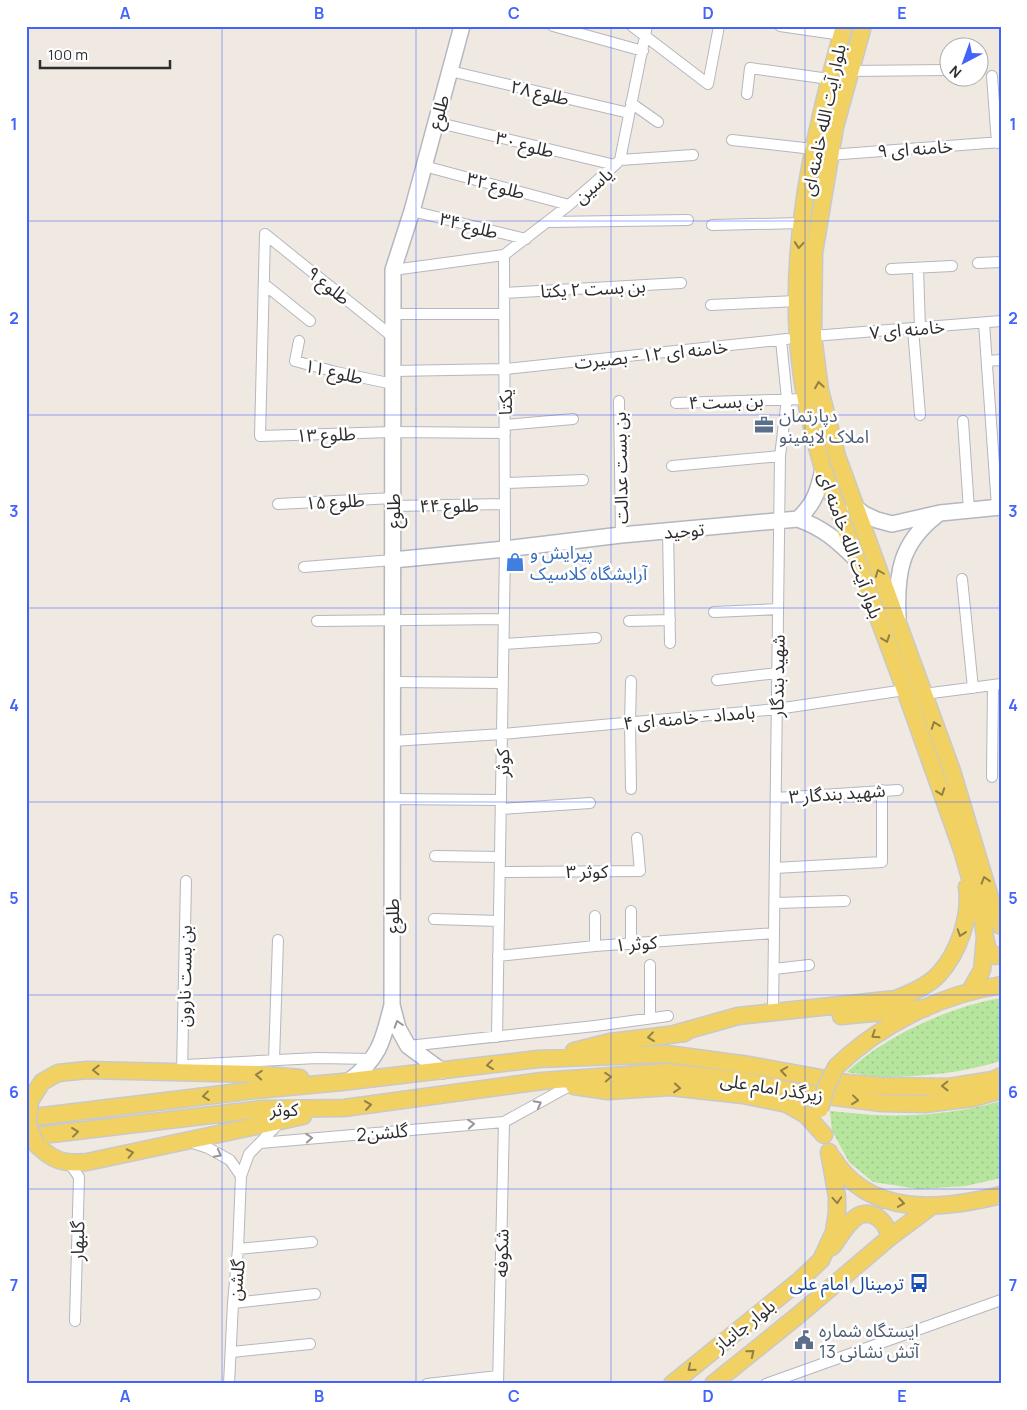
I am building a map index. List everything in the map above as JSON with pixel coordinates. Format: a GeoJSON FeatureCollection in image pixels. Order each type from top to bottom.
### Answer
{"type":"FeatureCollection","features":[{"type":"Feature","properties":{"kind":"main road","name":"بلوار آیت الله خامنه ای"},"geometry":{"type":"LineString","coordinates":[[863,26],[829,155],[814,253],[801,369],[811,423],[823,469],[962,850],[982,922],[984,938],[982,970],[970,991]]}},
{"type":"Feature","properties":{"kind":"main road","name":"بلوار آیت الله خامنه ای"},"geometry":{"type":"LineString","coordinates":[[843,30],[813,149],[799,246],[797,301],[828,425],[854,506],[952,770],[992,904],[1001,926]]}},
{"type":"Feature","properties":{"kind":"main road"},"geometry":{"type":"LineString","coordinates":[[674,1034],[738,1016],[896,999],[918,990],[938,975],[948,961],[962,932],[968,895],[962,850]]}},
{"type":"Feature","properties":{"kind":"main road"},"geometry":{"type":"LineString","coordinates":[[984,938],[991,954],[995,956],[1001,954]]}},
{"type":"Feature","properties":{"kind":"main road"},"geometry":{"type":"LineString","coordinates":[[1001,985],[970,991],[926,1008],[892,1024],[871,1038],[851,1052],[836,1067],[826,1087],[820,1109],[829,1152],[838,1167],[848,1179],[875,1196],[907,1204],[932,1206],[950,1205],[1001,1196]]}},
{"type":"Feature","properties":{"kind":"main road"},"geometry":{"type":"LineString","coordinates":[[825,1007],[845,1016]]}},
{"type":"Feature","properties":{"kind":"main road"},"geometry":{"type":"LineString","coordinates":[[538,1059],[610,1042],[926,1008]]}},
{"type":"Feature","properties":{"kind":"main road","name":"زیرگذر امام علی"},"geometry":{"type":"LineString","coordinates":[[538,1059],[667,1054],[749,1065],[848,1083],[882,1086],[949,1087],[998,1082]]}},
{"type":"Feature","properties":{"kind":"main road","name":"کوثر"},"geometry":{"type":"LineString","coordinates":[[26,1118],[538,1059]]}},
{"type":"Feature","properties":{"kind":"main road"},"geometry":{"type":"LineString","coordinates":[[344,1108],[70,1164],[45,1153],[31,1141],[28,1126],[30,1101],[42,1082],[58,1074],[87,1070],[182,1069],[346,1082]]}},
{"type":"Feature","properties":{"kind":"main road","name":"زیرگذر امام علی"},"geometry":{"type":"LineString","coordinates":[[542,1081],[667,1072],[745,1081],[845,1099],[882,1103],[925,1104],[973,1098],[998,1082]]}},
{"type":"Feature","properties":{"kind":"main road"},"geometry":{"type":"LineString","coordinates":[[542,1081],[608,1091],[670,1087],[743,1095],[787,1104],[806,1115],[824,1135]]}},
{"type":"Feature","properties":{"kind":"main road","name":"کوثر"},"geometry":{"type":"LineString","coordinates":[[31,1141],[262,1109],[344,1108],[542,1081]]}},
{"type":"Feature","properties":{"kind":"main road","name":"بلوار جانباز"},"geometry":{"type":"LineString","coordinates":[[672,1384],[799,1281],[822,1260],[834,1232],[837,1212],[837,1197],[829,1152]]}},
{"type":"Feature","properties":{"kind":"main road","name":"بلوار جانباز"},"geometry":{"type":"LineString","coordinates":[[713,1384],[890,1238],[932,1206]]}},
{"type":"Feature","properties":{"kind":"main road"},"geometry":{"type":"LineString","coordinates":[[822,1260],[855,1218],[861,1215],[868,1214],[881,1219],[886,1224],[890,1238]]}},
{"type":"Feature","properties":{"kind":"street","name":"طلوع"},"geometry":{"type":"LineString","coordinates":[[392,1005],[393,270],[412,211],[462,26]]}},
{"type":"Feature","properties":{"kind":"street"},"geometry":{"type":"LineString","coordinates":[[553,26],[643,51]]}},
{"type":"Feature","properties":{"kind":"street"},"geometry":{"type":"LineString","coordinates":[[632,26],[646,31],[708,84],[719,26]]}},
{"type":"Feature","properties":{"kind":"street"},"geometry":{"type":"LineString","coordinates":[[780,26],[843,30]]}},
{"type":"Feature","properties":{"kind":"street","name":"یاسین"},"geometry":{"type":"LineString","coordinates":[[504,255],[549,222],[618,162],[646,31]]}},
{"type":"Feature","properties":{"kind":"street"},"geometry":{"type":"LineString","coordinates":[[747,94],[750,68],[829,80]]}},
{"type":"Feature","properties":{"kind":"street"},"geometry":{"type":"LineString","coordinates":[[850,71],[940,70]]}},
{"type":"Feature","properties":{"kind":"street","name":"طلوع ۲۸"},"geometry":{"type":"LineString","coordinates":[[450,71],[630,108]]}},
{"type":"Feature","properties":{"kind":"street"},"geometry":{"type":"LineString","coordinates":[[992,76],[999,142]]}},
{"type":"Feature","properties":{"kind":"street"},"geometry":{"type":"LineString","coordinates":[[630,108],[658,122]]}},
{"type":"Feature","properties":{"kind":"street","name":"طلوع ۳۰"},"geometry":{"type":"LineString","coordinates":[[435,122],[618,162],[693,155]]}},
{"type":"Feature","properties":{"kind":"street"},"geometry":{"type":"LineString","coordinates":[[732,140],[813,149]]}},
{"type":"Feature","properties":{"kind":"street","name":"خامنه ای ۹"},"geometry":{"type":"LineString","coordinates":[[829,155],[999,142]]}},
{"type":"Feature","properties":{"kind":"street","name":"طلوع ۳۲"},"geometry":{"type":"LineString","coordinates":[[424,166],[569,205]]}},
{"type":"Feature","properties":{"kind":"street","name":"طلوع ۳۴"},"geometry":{"type":"LineString","coordinates":[[412,211],[526,239]]}},
{"type":"Feature","properties":{"kind":"street"},"geometry":{"type":"LineString","coordinates":[[549,222],[688,220]]}},
{"type":"Feature","properties":{"kind":"street"},"geometry":{"type":"LineString","coordinates":[[712,225],[802,223]]}},
{"type":"Feature","properties":{"kind":"street","name":"طلوع ۹"},"geometry":{"type":"LineString","coordinates":[[264,284],[265,234],[393,336]]}},
{"type":"Feature","properties":{"kind":"street"},"geometry":{"type":"LineString","coordinates":[[393,270],[504,255]]}},
{"type":"Feature","properties":{"kind":"street","name":"یکتا"},"geometry":{"type":"LineString","coordinates":[[504,255],[505,549]]}},
{"type":"Feature","properties":{"kind":"street"},"geometry":{"type":"LineString","coordinates":[[978,263],[1000,262],[1001,269]]}},
{"type":"Feature","properties":{"kind":"street"},"geometry":{"type":"LineString","coordinates":[[891,268],[952,266]]}},
{"type":"Feature","properties":{"kind":"street"},"geometry":{"type":"LineString","coordinates":[[918,268],[916,328],[920,415]]}},
{"type":"Feature","properties":{"kind":"street","name":"بن بست ۲ یکتا"},"geometry":{"type":"LineString","coordinates":[[504,293],[681,283]]}},
{"type":"Feature","properties":{"kind":"street"},"geometry":{"type":"LineString","coordinates":[[264,284],[310,321]]}},
{"type":"Feature","properties":{"kind":"street","name":"طلوع ۱۳"},"geometry":{"type":"LineString","coordinates":[[264,284],[260,436],[505,429],[573,419]]}},
{"type":"Feature","properties":{"kind":"street"},"geometry":{"type":"LineString","coordinates":[[711,305],[797,301]]}},
{"type":"Feature","properties":{"kind":"street"},"geometry":{"type":"LineString","coordinates":[[393,314],[504,314]]}},
{"type":"Feature","properties":{"kind":"street","name":"خامنه ای ۷"},"geometry":{"type":"LineString","coordinates":[[806,337],[1001,321]]}},
{"type":"Feature","properties":{"kind":"street"},"geometry":{"type":"LineString","coordinates":[[854,506],[864,514],[892,524],[940,513],[999,507],[997,444],[984,323]]}},
{"type":"Feature","properties":{"kind":"street","name":"خامنه ای ۱۲ - بصیرت"},"geometry":{"type":"LineString","coordinates":[[393,377],[505,370],[806,337]]}},
{"type":"Feature","properties":{"kind":"street","name":"شهید بندگار"},"geometry":{"type":"LineString","coordinates":[[774,1012],[780,456],[787,399],[782,340]]}},
{"type":"Feature","properties":{"kind":"street","name":"طلوع ۱۱"},"geometry":{"type":"LineString","coordinates":[[299,341],[295,361],[336,372],[393,377]]}},
{"type":"Feature","properties":{"kind":"street"},"geometry":{"type":"LineString","coordinates":[[987,361],[1001,360]]}},
{"type":"Feature","properties":{"kind":"street","name":"بن بست ۴"},"geometry":{"type":"LineString","coordinates":[[676,404],[806,398]]}},
{"type":"Feature","properties":{"kind":"street","name":"بن بست عدالت"},"geometry":{"type":"LineString","coordinates":[[620,401],[621,535]]}},
{"type":"Feature","properties":{"kind":"street"},"geometry":{"type":"LineString","coordinates":[[963,421],[970,510]]}},
{"type":"Feature","properties":{"kind":"street"},"geometry":{"type":"LineString","coordinates":[[672,466],[780,456]]}},
{"type":"Feature","properties":{"kind":"street"},"geometry":{"type":"LineString","coordinates":[[823,469],[817,495],[809,509],[798,520],[817,526],[834,538],[856,560]]}},
{"type":"Feature","properties":{"kind":"street"},"geometry":{"type":"LineString","coordinates":[[505,483],[582,480]]}},
{"type":"Feature","properties":{"kind":"street","name":"طلوع ۴۴"},"geometry":{"type":"LineString","coordinates":[[393,502],[505,504]]}},
{"type":"Feature","properties":{"kind":"street","name":"طلوع ۱۵"},"geometry":{"type":"LineString","coordinates":[[278,504],[393,502]]}},
{"type":"Feature","properties":{"kind":"street"},"geometry":{"type":"LineString","coordinates":[[898,623],[897,591],[902,561],[919,531],[940,513]]}},
{"type":"Feature","properties":{"kind":"street","name":"توحید"},"geometry":{"type":"LineString","coordinates":[[393,560],[621,535],[798,520]]}},
{"type":"Feature","properties":{"kind":"street"},"geometry":{"type":"LineString","coordinates":[[668,531],[670,643]]}},
{"type":"Feature","properties":{"kind":"street","name":"کوثر"},"geometry":{"type":"LineString","coordinates":[[497,1036],[505,549]]}},
{"type":"Feature","properties":{"kind":"street"},"geometry":{"type":"LineString","coordinates":[[304,566],[393,560]]}},
{"type":"Feature","properties":{"kind":"street"},"geometry":{"type":"LineString","coordinates":[[962,579],[973,688]]}},
{"type":"Feature","properties":{"kind":"street"},"geometry":{"type":"LineString","coordinates":[[714,612],[778,609]]}},
{"type":"Feature","properties":{"kind":"street"},"geometry":{"type":"LineString","coordinates":[[317,621],[504,619]]}},
{"type":"Feature","properties":{"kind":"street"},"geometry":{"type":"LineString","coordinates":[[630,621],[670,620]]}},
{"type":"Feature","properties":{"kind":"street"},"geometry":{"type":"LineString","coordinates":[[504,644],[596,638]]}},
{"type":"Feature","properties":{"kind":"street"},"geometry":{"type":"LineString","coordinates":[[717,680],[777,673]]}},
{"type":"Feature","properties":{"kind":"street"},"geometry":{"type":"LineString","coordinates":[[632,681],[630,723],[632,789]]}},
{"type":"Feature","properties":{"kind":"street"},"geometry":{"type":"LineString","coordinates":[[392,682],[503,683]]}},
{"type":"Feature","properties":{"kind":"street"},"geometry":{"type":"LineString","coordinates":[[924,694],[997,685],[996,743],[992,776]]}},
{"type":"Feature","properties":{"kind":"street","name":"بامداد - خامنه ای ۴"},"geometry":{"type":"LineString","coordinates":[[392,741],[502,734],[777,709],[905,690]]}},
{"type":"Feature","properties":{"kind":"street"},"geometry":{"type":"LineString","coordinates":[[775,868],[882,862],[882,790]]}},
{"type":"Feature","properties":{"kind":"street","name":"شهید بندگار ۳"},"geometry":{"type":"LineString","coordinates":[[776,798],[898,790]]}},
{"type":"Feature","properties":{"kind":"street"},"geometry":{"type":"LineString","coordinates":[[392,799],[501,805],[590,803]]}},
{"type":"Feature","properties":{"kind":"street","name":"کوثر ۳"},"geometry":{"type":"LineString","coordinates":[[500,872],[640,871],[637,838]]}},
{"type":"Feature","properties":{"kind":"street"},"geometry":{"type":"LineString","coordinates":[[436,856],[500,857]]}},
{"type":"Feature","properties":{"kind":"street","name":"بن بست نارون"},"geometry":{"type":"LineString","coordinates":[[182,1069],[186,881]]}},
{"type":"Feature","properties":{"kind":"street"},"geometry":{"type":"LineString","coordinates":[[775,903],[845,901]]}},
{"type":"Feature","properties":{"kind":"street"},"geometry":{"type":"LineString","coordinates":[[631,911],[631,944]]}},
{"type":"Feature","properties":{"kind":"street"},"geometry":{"type":"LineString","coordinates":[[595,916],[595,946]]}},
{"type":"Feature","properties":{"kind":"street"},"geometry":{"type":"LineString","coordinates":[[434,919],[499,921]]}},
{"type":"Feature","properties":{"kind":"street","name":"کوثر ۱"},"geometry":{"type":"LineString","coordinates":[[498,956],[595,946],[774,933]]}},
{"type":"Feature","properties":{"kind":"street"},"geometry":{"type":"LineString","coordinates":[[274,1060],[278,940]]}},
{"type":"Feature","properties":{"kind":"street"},"geometry":{"type":"LineString","coordinates":[[650,965],[650,1018]]}},
{"type":"Feature","properties":{"kind":"street"},"geometry":{"type":"LineString","coordinates":[[774,969],[809,966]]}},
{"type":"Feature","properties":{"kind":"street"},"geometry":{"type":"LineString","coordinates":[[392,1005],[398,1028],[408,1046],[442,1071]]}},
{"type":"Feature","properties":{"kind":"street"},"geometry":{"type":"LineString","coordinates":[[346,1082],[363,1070],[382,1045],[392,1005]]}},
{"type":"Feature","properties":{"kind":"street"},"geometry":{"type":"LineString","coordinates":[[408,1046],[595,1026],[668,1016]]}},
{"type":"Feature","properties":{"kind":"street"},"geometry":{"type":"LineString","coordinates":[[595,1026],[610,1042]]}},
{"type":"Feature","properties":{"kind":"street"},"geometry":{"type":"LineString","coordinates":[[182,1069],[274,1060],[317,1058],[372,1059]]}},
{"type":"Feature","properties":{"kind":"street"},"geometry":{"type":"LineString","coordinates":[[504,1122],[571,1085]]}},
{"type":"Feature","properties":{"kind":"street","name":"گلشن"},"geometry":{"type":"LineString","coordinates":[[229,1384],[241,1176],[249,1154],[282,1120]]}},
{"type":"Feature","properties":{"kind":"street","name":"گلشن2"},"geometry":{"type":"LineString","coordinates":[[260,1143],[504,1122]]}},
{"type":"Feature","properties":{"kind":"street","name":"شکوفه"},"geometry":{"type":"LineString","coordinates":[[498,1380],[504,1122]]}},
{"type":"Feature","properties":{"kind":"street"},"geometry":{"type":"LineString","coordinates":[[188,1141],[208,1148],[230,1160],[241,1176]]}},
{"type":"Feature","properties":{"kind":"street","name":"گلبهار"},"geometry":{"type":"LineString","coordinates":[[70,1164],[79,1177],[76,1322]]}},
{"type":"Feature","properties":{"kind":"street"},"geometry":{"type":"LineString","coordinates":[[238,1249],[312,1242]]}},
{"type":"Feature","properties":{"kind":"street"},"geometry":{"type":"LineString","coordinates":[[233,1303],[315,1294]]}},
{"type":"Feature","properties":{"kind":"street"},"geometry":{"type":"LineString","coordinates":[[766,1384],[1001,1300]]}},
{"type":"Feature","properties":{"kind":"street"},"geometry":{"type":"LineString","coordinates":[[232,1352],[310,1344]]}},
{"type":"Feature","properties":{"kind":"street"},"geometry":{"type":"LineString","coordinates":[[427,1384],[498,1380]]}},
{"type":"Feature","properties":{"kind":"green space"},"geometry":{"type":"Polygon","coordinates":[[[1001,998],[1001,1061],[959,1071],[915,1076],[881,1077],[847,1072],[880,1047],[919,1025],[960,1008],[1001,998]]]}},
{"type":"Feature","properties":{"kind":"green space"},"geometry":{"type":"Polygon","coordinates":[[[1001,1101],[1001,1178],[966,1186],[919,1189],[873,1182],[849,1162],[832,1131],[830,1111],[873,1115],[921,1115],[970,1109],[1001,1101]]]}},
{"type":"Feature","properties":{"kind":"place","name":"دپارتمان املاک لایفینو"},"geometry":{"type":"Point","coordinates":[764,425]}},
{"type":"Feature","properties":{"kind":"place","name":"پیرایش و آرایشگاه کلاسیک"},"geometry":{"type":"Point","coordinates":[515,562]}},
{"type":"Feature","properties":{"kind":"place","name":"ترمینال امام علی"},"geometry":{"type":"Point","coordinates":[919,1283]}},
{"type":"Feature","properties":{"kind":"place","name":"ایستگاه شماره 13 آتش نشانی"},"geometry":{"type":"Point","coordinates":[804,1340]}}]}
